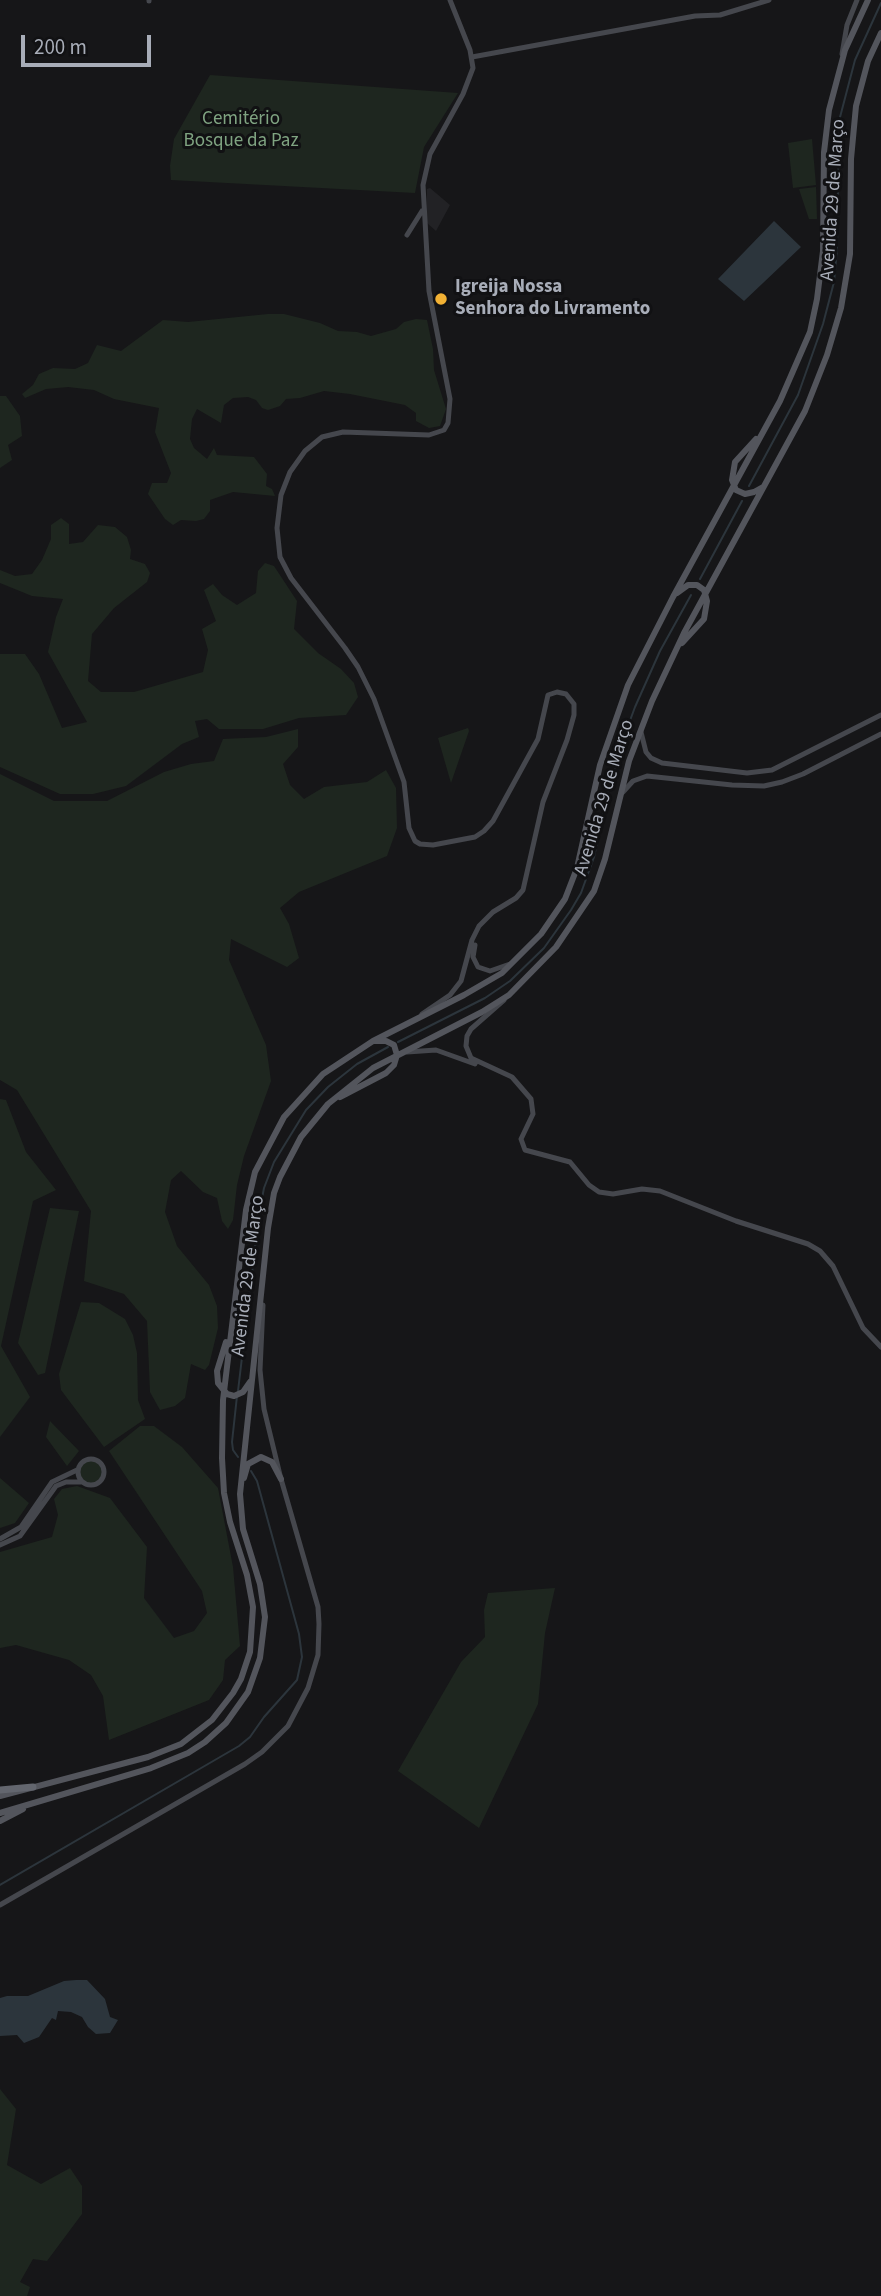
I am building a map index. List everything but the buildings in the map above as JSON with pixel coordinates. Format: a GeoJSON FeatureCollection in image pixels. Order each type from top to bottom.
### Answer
{"type":"FeatureCollection","features":[{"type":"Feature","properties":{"kind":"highway"},"geometry":{"type":"LineString","coordinates":[[0,1790],[33,1787]]}},
{"type":"Feature","properties":{"kind":"main road"},"geometry":{"type":"LineString","coordinates":[[417,1018],[450,995],[458,986],[464,976],[475,934],[485,919],[516,898],[526,884],[543,802],[573,722],[575,708],[572,699],[562,693],[548,695],[544,706],[542,732],[493,821],[484,831],[468,839],[433,845],[420,844],[410,834],[404,782],[369,686],[345,648],[299,591],[285,568],[278,547],[277,518],[283,486],[297,460],[314,442],[343,432],[436,434],[444,430],[448,423],[450,399],[429,290],[423,208],[427,161],[469,82],[472,57],[450,0]]}},
{"type":"Feature","properties":{"kind":"main road"},"geometry":{"type":"LineString","coordinates":[[472,57],[695,16],[712,17],[769,0]]}},
{"type":"Feature","properties":{"kind":"main road"},"geometry":{"type":"LineString","coordinates":[[840,65],[847,25],[857,0]]}},
{"type":"Feature","properties":{"kind":"main road","name":"Avenida 29 de Março"},"geometry":{"type":"LineString","coordinates":[[225,1393],[218,1383],[216,1371],[226,1343],[233,1306],[250,1189],[271,1138],[284,1117],[311,1085],[334,1065],[373,1041],[492,980],[516,960],[548,925],[570,889],[600,765],[636,668],[734,486],[732,473],[735,462],[766,426],[810,332],[823,251],[827,124],[840,65],[850,36],[868,0]]}},
{"type":"Feature","properties":{"kind":"main road","name":"Avenida 29 de Março"},"geometry":{"type":"LineString","coordinates":[[38,1803],[151,1768],[188,1753],[205,1742],[241,1704],[254,1680],[263,1645],[265,1617],[263,1597],[243,1528],[240,1493],[270,1212],[280,1177],[301,1137],[328,1104],[386,1073],[401,1054],[509,995],[556,947],[589,900],[606,859],[619,798],[641,729],[676,650],[805,411],[838,320],[850,254],[851,159],[855,116],[864,73],[881,33]]}},
{"type":"Feature","properties":{"kind":"main road"},"geometry":{"type":"LineString","coordinates":[[407,235],[423,208]]}},
{"type":"Feature","properties":{"kind":"main road"},"geometry":{"type":"LineString","coordinates":[[734,486],[741,494],[749,494],[766,483]]}},
{"type":"Feature","properties":{"kind":"main road"},"geometry":{"type":"LineString","coordinates":[[673,597],[683,587],[692,584],[701,587],[706,594]]}},
{"type":"Feature","properties":{"kind":"main road"},"geometry":{"type":"LineString","coordinates":[[641,729],[644,747],[650,758],[662,763],[747,773],[772,770],[881,715]]}},
{"type":"Feature","properties":{"kind":"main road"},"geometry":{"type":"LineString","coordinates":[[619,798],[631,783],[647,776],[732,785],[764,786],[782,782],[881,734]]}},
{"type":"Feature","properties":{"kind":"main road"},"geometry":{"type":"LineString","coordinates":[[485,919],[475,945],[475,962],[478,967],[490,971],[516,960]]}},
{"type":"Feature","properties":{"kind":"main road"},"geometry":{"type":"LineString","coordinates":[[509,995],[471,1029],[466,1041],[467,1051],[471,1058],[516,1080],[527,1092],[533,1105],[533,1114],[521,1139],[525,1150],[570,1162],[589,1185],[599,1192],[614,1194],[642,1189],[660,1191],[736,1221],[808,1244],[820,1251],[832,1266],[863,1328],[881,1347]]}},
{"type":"Feature","properties":{"kind":"main road"},"geometry":{"type":"LineString","coordinates":[[373,1041],[390,1042],[401,1054],[428,1049],[442,1051],[503,1074]]}},
{"type":"Feature","properties":{"kind":"main road"},"geometry":{"type":"LineString","coordinates":[[0,1905],[245,1764],[288,1726],[312,1677],[319,1635],[318,1607],[281,1479],[261,1388],[264,1277]]}},
{"type":"Feature","properties":{"kind":"main road"},"geometry":{"type":"LineString","coordinates":[[0,1796],[163,1752],[197,1733],[222,1709],[237,1686],[247,1665],[254,1622],[251,1591],[224,1493],[222,1458],[225,1393],[234,1396],[246,1389],[253,1373]]}},
{"type":"Feature","properties":{"kind":"main road"},"geometry":{"type":"LineString","coordinates":[[0,1539],[21,1527],[52,1482],[78,1470],[82,1461],[90,1458],[97,1460],[104,1469],[103,1477],[98,1483],[90,1485],[66,1482],[56,1486],[20,1536],[0,1545]]}},
{"type":"Feature","properties":{"kind":"main road"},"geometry":{"type":"LineString","coordinates":[[240,1493],[245,1470],[251,1461],[257,1458],[269,1460],[281,1479]]}},
{"type":"Feature","properties":{"kind":"main road"},"geometry":{"type":"LineString","coordinates":[[78,1470],[82,1482]]}},
{"type":"Feature","properties":{"kind":"main road"},"geometry":{"type":"LineString","coordinates":[[0,1813],[38,1803]]}},
{"type":"Feature","properties":{"kind":"main road"},"geometry":{"type":"LineString","coordinates":[[0,1821],[38,1803]]}},
{"type":"Feature","properties":{"kind":"shaded area"},"geometry":{"type":"Polygon","coordinates":[[[430,188],[450,205],[436,231],[427,223],[427,189],[430,188]]]}},
{"type":"Feature","properties":{"kind":"shaded area"},"geometry":{"type":"Polygon","coordinates":[[[774,221],[801,247],[744,301],[718,279],[774,221]]]}},
{"type":"Feature","properties":{"kind":"shaded area"},"geometry":{"type":"Polygon","coordinates":[[[87,1980],[105,1999],[110,2017],[118,2020],[110,2033],[96,2034],[82,2017],[71,2012],[58,2011],[56,2020],[52,2018],[39,2037],[24,2043],[17,2035],[0,2036],[0,1998],[28,1996],[64,1981],[87,1980]]]}},
{"type":"Feature","properties":{"kind":"green space","name":"Cemitério Bosque da Paz"},"geometry":{"type":"Polygon","coordinates":[[[210,75],[458,93],[424,147],[415,193],[171,180],[174,139],[210,75]]]}},
{"type":"Feature","properties":{"kind":"green space"},"geometry":{"type":"Polygon","coordinates":[[[812,139],[816,185],[793,188],[788,143],[812,139]]]}},
{"type":"Feature","properties":{"kind":"green space"},"geometry":{"type":"Polygon","coordinates":[[[816,187],[817,219],[809,219],[799,189],[816,187]]]}},
{"type":"Feature","properties":{"kind":"green space"},"geometry":{"type":"Polygon","coordinates":[[[284,314],[320,323],[338,331],[371,336],[396,329],[404,322],[427,320],[434,370],[446,409],[440,426],[429,428],[416,421],[416,413],[405,405],[324,391],[286,399],[280,406],[268,410],[248,397],[233,398],[224,405],[221,423],[197,409],[192,419],[190,439],[194,448],[207,459],[214,448],[217,455],[254,457],[267,474],[266,486],[272,489],[275,496],[233,492],[210,500],[210,511],[204,519],[181,520],[173,525],[165,519],[148,494],[152,483],[167,483],[171,473],[155,432],[159,408],[114,399],[94,390],[68,387],[46,389],[25,398],[22,394],[33,385],[39,374],[53,368],[75,369],[88,363],[97,345],[121,351],[163,320],[188,322],[284,314]]]}},
{"type":"Feature","properties":{"kind":"green space"},"geometry":{"type":"Polygon","coordinates":[[[0,396],[6,396],[20,416],[22,436],[8,445],[12,460],[0,468],[0,396]]]}},
{"type":"Feature","properties":{"kind":"green space"},"geometry":{"type":"Polygon","coordinates":[[[61,518],[69,524],[69,544],[83,542],[98,525],[115,527],[127,537],[131,550],[130,559],[145,564],[150,573],[147,582],[114,608],[92,634],[88,681],[101,692],[134,692],[203,672],[208,650],[202,629],[216,621],[204,590],[213,584],[222,595],[237,605],[256,593],[258,571],[265,563],[274,566],[297,601],[294,629],[318,653],[341,669],[354,683],[358,697],[346,715],[299,718],[263,729],[219,729],[207,719],[195,721],[199,737],[182,744],[126,786],[93,794],[60,794],[0,767],[0,654],[25,654],[39,674],[62,728],[87,722],[48,652],[63,599],[32,596],[0,583],[0,570],[15,576],[32,574],[42,560],[51,539],[51,525],[61,518]]]}},
{"type":"Feature","properties":{"kind":"green space"},"geometry":{"type":"Polygon","coordinates":[[[468,728],[469,731],[451,783],[438,738],[468,728]]]}},
{"type":"Feature","properties":{"kind":"green space"},"geometry":{"type":"Polygon","coordinates":[[[298,729],[298,747],[283,764],[290,785],[304,799],[324,787],[367,782],[386,770],[396,788],[397,828],[387,856],[299,892],[280,908],[289,924],[299,958],[287,967],[231,939],[229,960],[266,1045],[271,1081],[244,1156],[233,1220],[228,1229],[222,1221],[217,1198],[203,1192],[181,1171],[171,1180],[165,1212],[177,1246],[209,1285],[217,1306],[218,1328],[209,1365],[205,1370],[191,1364],[185,1398],[175,1406],[160,1410],[150,1392],[147,1321],[124,1294],[84,1281],[91,1211],[17,1090],[0,1080],[0,774],[54,801],[107,801],[164,772],[214,761],[223,739],[266,737],[298,729]]]}},
{"type":"Feature","properties":{"kind":"green space"},"geometry":{"type":"Polygon","coordinates":[[[0,1099],[6,1100],[26,1152],[56,1190],[33,1201],[1,1346],[30,1397],[0,1437],[0,1099]]]}},
{"type":"Feature","properties":{"kind":"green space"},"geometry":{"type":"Polygon","coordinates":[[[50,1208],[79,1211],[45,1373],[38,1375],[18,1343],[50,1208]]]}},
{"type":"Feature","properties":{"kind":"green space"},"geometry":{"type":"Polygon","coordinates":[[[81,1302],[99,1303],[125,1319],[133,1335],[137,1353],[138,1400],[145,1419],[104,1447],[61,1390],[59,1374],[81,1302]]]}},
{"type":"Feature","properties":{"kind":"green space"},"geometry":{"type":"Polygon","coordinates":[[[50,1421],[79,1451],[67,1466],[46,1437],[50,1421]]]}},
{"type":"Feature","properties":{"kind":"green space"},"geometry":{"type":"Polygon","coordinates":[[[140,1426],[154,1426],[182,1447],[218,1488],[233,1567],[240,1646],[225,1660],[223,1680],[209,1700],[109,1740],[103,1696],[91,1675],[69,1660],[16,1645],[0,1648],[0,1552],[52,1537],[58,1515],[54,1499],[62,1489],[77,1486],[110,1498],[147,1547],[144,1598],[174,1638],[194,1631],[207,1613],[202,1591],[109,1451],[140,1426]]]}},
{"type":"Feature","properties":{"kind":"green space"},"geometry":{"type":"Polygon","coordinates":[[[91,1461],[99,1464],[102,1472],[99,1480],[91,1483],[83,1480],[80,1472],[83,1464],[91,1461]]]}},
{"type":"Feature","properties":{"kind":"green space"},"geometry":{"type":"Polygon","coordinates":[[[0,1478],[29,1503],[15,1523],[0,1528],[0,1478]]]}},
{"type":"Feature","properties":{"kind":"green space"},"geometry":{"type":"Polygon","coordinates":[[[555,1588],[545,1633],[538,1704],[479,1828],[398,1771],[461,1662],[485,1637],[484,1610],[488,1593],[555,1588]]]}},
{"type":"Feature","properties":{"kind":"green space"},"geometry":{"type":"Polygon","coordinates":[[[0,2089],[16,2109],[7,2165],[41,2184],[70,2168],[82,2186],[82,2214],[47,2261],[33,2259],[20,2282],[30,2287],[27,2296],[0,2296],[0,2089]]]}},
{"type":"Feature","properties":{"kind":"waterway"},"geometry":{"type":"LineString","coordinates":[[749,486],[798,395],[823,324],[834,282],[837,249],[839,121],[855,60],[881,3]]}},
{"type":"Feature","properties":{"kind":"waterway"},"geometry":{"type":"LineString","coordinates":[[700,579],[742,501]]}},
{"type":"Feature","properties":{"kind":"waterway"},"geometry":{"type":"LineString","coordinates":[[398,1042],[485,998],[510,981],[544,948],[571,910],[581,893],[594,857],[606,799],[635,707],[660,651],[691,595]]}},
{"type":"Feature","properties":{"kind":"waterway"},"geometry":{"type":"LineString","coordinates":[[238,1391],[259,1214],[264,1188],[274,1162],[306,1110],[328,1087],[357,1064],[388,1047]]}},
{"type":"Feature","properties":{"kind":"waterway"},"geometry":{"type":"LineString","coordinates":[[237,1396],[232,1442],[238,1457]]}},
{"type":"Feature","properties":{"kind":"waterway"},"geometry":{"type":"LineString","coordinates":[[0,1885],[239,1746],[250,1737],[297,1680],[302,1657],[299,1634],[257,1481],[251,1471]]}},
{"type":"Feature","properties":{"kind":"place","name":"Igreija Nossa Senhora do Livramento"},"geometry":{"type":"Point","coordinates":[441,299]}}]}
